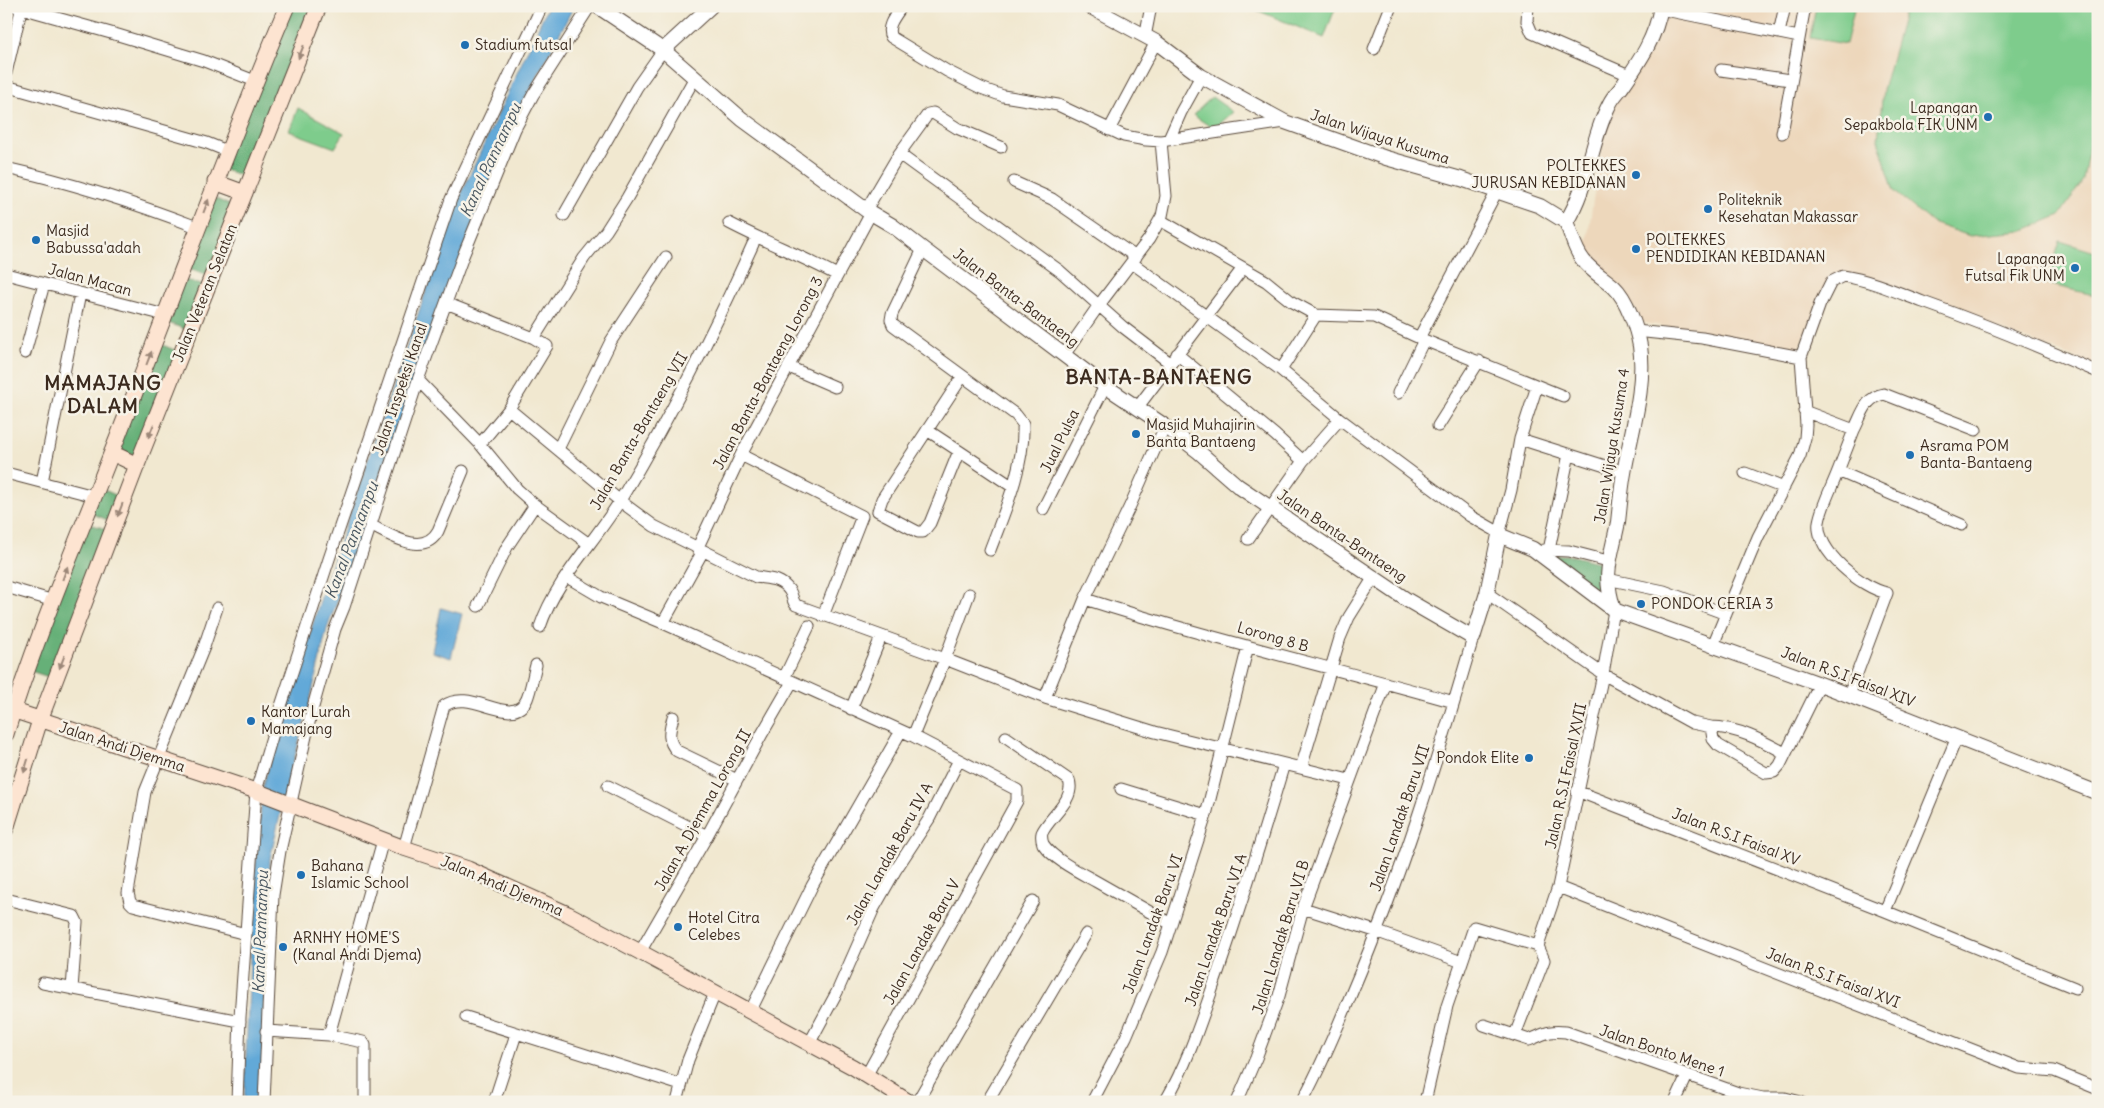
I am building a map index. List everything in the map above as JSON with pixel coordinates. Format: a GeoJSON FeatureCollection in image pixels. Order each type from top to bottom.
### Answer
{"type":"FeatureCollection","features":[{"type":"Feature","properties":{"kind":"main road","name":"Jalan Veteran Selatan"},"geometry":{"type":"LineString","coordinates":[[6,734],[10,709],[112,452],[227,151],[287,6]]}},
{"type":"Feature","properties":{"kind":"main road","name":"Jalan Veteran Selatan"},"geometry":{"type":"LineString","coordinates":[[6,829],[40,720],[137,465],[319,6]]}},
{"type":"Feature","properties":{"kind":"main road"},"geometry":{"type":"LineString","coordinates":[[215,182],[244,193]]}},
{"type":"Feature","properties":{"kind":"main road"},"geometry":{"type":"LineString","coordinates":[[112,452],[137,465]]}},
{"type":"Feature","properties":{"kind":"main road"},"geometry":{"type":"LineString","coordinates":[[10,709],[40,720]]}},
{"type":"Feature","properties":{"kind":"main road","name":"Jalan Andi Djemma"},"geometry":{"type":"LineString","coordinates":[[40,720],[288,802],[404,848],[468,869],[514,889],[640,952],[809,1044],[909,1102]]}},
{"type":"Feature","properties":{"kind":"street"},"geometry":{"type":"LineString","coordinates":[[237,1102],[246,934],[259,792],[281,706],[452,199],[542,6]]}},
{"type":"Feature","properties":{"kind":"street","name":"Jalan Inspeksi Kanal"},"geometry":{"type":"LineString","coordinates":[[264,1102],[273,895],[288,802],[335,629],[344,607],[418,380],[446,303],[515,129],[533,95],[590,6]]}},
{"type":"Feature","properties":{"kind":"street","name":"Jalan Banta-Bantaeng"},"geometry":{"type":"LineString","coordinates":[[596,6],[663,50],[742,119],[868,211],[924,248],[1105,386],[1165,426],[1200,452],[1238,486],[1407,600],[1473,638]]}},
{"type":"Feature","properties":{"kind":"street"},"geometry":{"type":"LineString","coordinates":[[564,215],[637,87],[663,50],[711,6]]}},
{"type":"Feature","properties":{"kind":"street"},"geometry":{"type":"LineString","coordinates":[[902,6],[890,26],[889,32],[892,37],[947,71],[981,88],[1003,96],[1058,104],[1124,136],[1146,140],[1165,140],[1285,122]]}},
{"type":"Feature","properties":{"kind":"street","name":"Jalan Wijaya Kusuma"},"geometry":{"type":"LineString","coordinates":[[1089,6],[1150,40],[1201,76],[1285,122],[1386,158],[1497,191],[1540,206],[1566,222]]}},
{"type":"Feature","properties":{"kind":"street"},"geometry":{"type":"LineString","coordinates":[[1109,130],[1150,40],[1151,6]]}},
{"type":"Feature","properties":{"kind":"street"},"geometry":{"type":"LineString","coordinates":[[1374,49],[1392,6]]}},
{"type":"Feature","properties":{"kind":"street"},"geometry":{"type":"LineString","coordinates":[[1528,6],[1528,25],[1532,34],[1628,75]]}},
{"type":"Feature","properties":{"kind":"street"},"geometry":{"type":"LineString","coordinates":[[1779,33],[1785,6]]}},
{"type":"Feature","properties":{"kind":"street"},"geometry":{"type":"LineString","coordinates":[[1782,133],[1790,80],[1805,6]]}},
{"type":"Feature","properties":{"kind":"street"},"geometry":{"type":"LineString","coordinates":[[6,73],[19,7],[195,58],[255,81]]}},
{"type":"Feature","properties":{"kind":"street"},"geometry":{"type":"LineString","coordinates":[[1566,222],[1574,208],[1585,178],[1601,124],[1614,96],[1654,35],[1660,8],[1799,37]]}},
{"type":"Feature","properties":{"kind":"street"},"geometry":{"type":"LineString","coordinates":[[1721,70],[1790,80]]}},
{"type":"Feature","properties":{"kind":"street"},"geometry":{"type":"LineString","coordinates":[[1064,355],[1149,239],[1160,220],[1166,196],[1165,140],[1201,76]]}},
{"type":"Feature","properties":{"kind":"street"},"geometry":{"type":"LineString","coordinates":[[534,338],[584,258],[606,231],[628,198],[694,79]]}},
{"type":"Feature","properties":{"kind":"street"},"geometry":{"type":"LineString","coordinates":[[6,86],[207,143],[227,151]]}},
{"type":"Feature","properties":{"kind":"street","name":"Jalan Banta-Bantaeng Lorong 3"},"geometry":{"type":"LineString","coordinates":[[663,623],[700,550],[740,455],[837,276],[868,211],[899,154],[925,117],[931,113],[957,128],[1002,147]]}},
{"type":"Feature","properties":{"kind":"street"},"geometry":{"type":"LineString","coordinates":[[899,154],[1060,271],[1123,327],[1174,359],[1276,435],[1303,461]]}},
{"type":"Feature","properties":{"kind":"street"},"geometry":{"type":"LineString","coordinates":[[6,168],[46,177],[135,203],[198,228]]}},
{"type":"Feature","properties":{"kind":"street"},"geometry":{"type":"LineString","coordinates":[[1014,182],[1052,199],[1134,260],[1206,318],[1281,370],[1340,419],[1470,516],[1499,534],[1511,490],[1520,439],[1537,386]]}},
{"type":"Feature","properties":{"kind":"street"},"geometry":{"type":"LineString","coordinates":[[1398,393],[1422,339],[1497,191]]}},
{"type":"Feature","properties":{"kind":"street"},"geometry":{"type":"LineString","coordinates":[[1160,220],[1266,281],[1292,302],[1316,316],[1374,316],[1422,339],[1563,396]]}},
{"type":"Feature","properties":{"kind":"street","name":"Jalan Wijaya Kusuma 4"},"geometry":{"type":"LineString","coordinates":[[1566,222],[1583,261],[1617,289],[1630,314],[1636,331],[1642,363],[1617,522],[1608,561],[1607,579]]}},
{"type":"Feature","properties":{"kind":"street"},"geometry":{"type":"LineString","coordinates":[[729,223],[754,240],[782,247],[837,276]]}},
{"type":"Feature","properties":{"kind":"street","name":"Jalan Banta-Bantaeng VII"},"geometry":{"type":"LineString","coordinates":[[540,627],[545,614],[567,577],[620,501],[688,376],[754,240]]}},
{"type":"Feature","properties":{"kind":"street"},"geometry":{"type":"LineString","coordinates":[[924,248],[892,314],[893,326],[1022,420],[1024,430],[1013,487],[990,550]]}},
{"type":"Feature","properties":{"kind":"street"},"geometry":{"type":"LineString","coordinates":[[558,449],[611,341],[666,257]]}},
{"type":"Feature","properties":{"kind":"street"},"geometry":{"type":"LineString","coordinates":[[1137,408],[1243,268]]}},
{"type":"Feature","properties":{"kind":"street","name":"Jalan Macan"},"geometry":{"type":"LineString","coordinates":[[6,274],[165,315]]}},
{"type":"Feature","properties":{"kind":"street"},"geometry":{"type":"LineString","coordinates":[[1713,645],[1758,538],[1794,469],[1805,438],[1802,357],[1831,282],[1843,276],[1878,285],[1948,311],[2098,372]]}},
{"type":"Feature","properties":{"kind":"street"},"geometry":{"type":"LineString","coordinates":[[25,353],[44,284]]}},
{"type":"Feature","properties":{"kind":"street"},"geometry":{"type":"LineString","coordinates":[[42,482],[80,294]]}},
{"type":"Feature","properties":{"kind":"street"},"geometry":{"type":"LineString","coordinates":[[446,303],[546,344],[547,349],[509,409],[480,444]]}},
{"type":"Feature","properties":{"kind":"street"},"geometry":{"type":"LineString","coordinates":[[1281,370],[1316,316]]}},
{"type":"Feature","properties":{"kind":"street"},"geometry":{"type":"LineString","coordinates":[[1636,331],[1702,338],[1802,357]]}},
{"type":"Feature","properties":{"kind":"street"},"geometry":{"type":"LineString","coordinates":[[1438,426],[1479,361]]}},
{"type":"Feature","properties":{"kind":"street"},"geometry":{"type":"LineString","coordinates":[[789,366],[835,387]]}},
{"type":"Feature","properties":{"kind":"street"},"geometry":{"type":"LineString","coordinates":[[958,451],[930,523],[923,532],[918,532],[881,514],[878,510],[879,503],[962,377]]}},
{"type":"Feature","properties":{"kind":"street"},"geometry":{"type":"LineString","coordinates":[[418,380],[480,444],[517,489],[535,505],[589,544]]}},
{"type":"Feature","properties":{"kind":"street","name":"Jual Pulsa"},"geometry":{"type":"LineString","coordinates":[[1044,509],[1105,386]]}},
{"type":"Feature","properties":{"kind":"street"},"geometry":{"type":"LineString","coordinates":[[1849,695],[1887,593],[1880,592],[1858,580],[1845,569],[1826,545],[1820,533],[1819,523],[1822,512],[1854,430],[1868,402],[1875,396],[1884,394],[1976,430]]}},
{"type":"Feature","properties":{"kind":"street"},"geometry":{"type":"LineString","coordinates":[[509,409],[620,501],[654,526],[756,577],[771,578],[778,581],[789,590],[793,603],[796,605],[945,659],[1045,698],[1155,732],[1349,780]]}},
{"type":"Feature","properties":{"kind":"street"},"geometry":{"type":"LineString","coordinates":[[1804,411],[1854,430]]}},
{"type":"Feature","properties":{"kind":"street"},"geometry":{"type":"LineString","coordinates":[[1248,539],[1303,461],[1340,419]]}},
{"type":"Feature","properties":{"kind":"street"},"geometry":{"type":"LineString","coordinates":[[1045,698],[1085,599],[1130,506],[1165,426]]}},
{"type":"Feature","properties":{"kind":"street"},"geometry":{"type":"LineString","coordinates":[[927,430],[1013,487]]}},
{"type":"Feature","properties":{"kind":"street"},"geometry":{"type":"LineString","coordinates":[[1520,439],[1624,472]]}},
{"type":"Feature","properties":{"kind":"street"},"geometry":{"type":"LineString","coordinates":[[1550,550],[1569,454]]}},
{"type":"Feature","properties":{"kind":"street"},"geometry":{"type":"LineString","coordinates":[[740,455],[862,516],[824,616]]}},
{"type":"Feature","properties":{"kind":"street"},"geometry":{"type":"LineString","coordinates":[[1838,471],[1962,525]]}},
{"type":"Feature","properties":{"kind":"street"},"geometry":{"type":"LineString","coordinates":[[370,525],[410,543],[422,544],[432,539],[438,531],[463,472]]}},
{"type":"Feature","properties":{"kind":"street"},"geometry":{"type":"LineString","coordinates":[[6,473],[94,496]]}},
{"type":"Feature","properties":{"kind":"street"},"geometry":{"type":"LineString","coordinates":[[1745,473],[1784,488]]}},
{"type":"Feature","properties":{"kind":"street"},"geometry":{"type":"LineString","coordinates":[[478,606],[507,547],[535,505]]}},
{"type":"Feature","properties":{"kind":"street","name":"Jalan R.S.I Faisal XIV"},"geometry":{"type":"LineString","coordinates":[[1499,534],[1533,549],[1614,610],[1820,684],[1957,736],[2098,793]]}},
{"type":"Feature","properties":{"kind":"street","name":"Jalan Landak Baru VII"},"geometry":{"type":"LineString","coordinates":[[1302,1102],[1378,932],[1435,768],[1487,593],[1499,534]]}},
{"type":"Feature","properties":{"kind":"street"},"geometry":{"type":"LineString","coordinates":[[1533,549],[1569,551],[1608,561]]}},
{"type":"Feature","properties":{"kind":"street"},"geometry":{"type":"LineString","coordinates":[[567,577],[601,597],[913,736],[959,760]]}},
{"type":"Feature","properties":{"kind":"street"},"geometry":{"type":"LineString","coordinates":[[1301,768],[1349,617],[1374,578]]}},
{"type":"Feature","properties":{"kind":"street"},"geometry":{"type":"LineString","coordinates":[[1614,610],[1607,579],[1664,591],[1726,614]]}},
{"type":"Feature","properties":{"kind":"street"},"geometry":{"type":"LineString","coordinates":[[6,587],[54,601]]}},
{"type":"Feature","properties":{"kind":"street"},"geometry":{"type":"LineString","coordinates":[[1487,593],[1603,674],[1692,724],[1722,727],[1743,733],[1785,753]]}},
{"type":"Feature","properties":{"kind":"street"},"geometry":{"type":"LineString","coordinates":[[913,736],[945,659],[968,594]]}},
{"type":"Feature","properties":{"kind":"street","name":"Lorong 8 B"},"geometry":{"type":"LineString","coordinates":[[1085,599],[1331,670],[1454,702]]}},
{"type":"Feature","properties":{"kind":"street"},"geometry":{"type":"LineString","coordinates":[[217,608],[204,647],[145,792],[128,893],[130,902],[150,910],[246,934]]}},
{"type":"Feature","properties":{"kind":"street","name":"Jalan R.S.I Faisal XVII"},"geometry":{"type":"LineString","coordinates":[[1538,946],[1558,887],[1603,674],[1614,610]]}},
{"type":"Feature","properties":{"kind":"street","name":"Jalan A. Djemma Lorong II"},"geometry":{"type":"LineString","coordinates":[[640,952],[738,780],[788,680],[809,626]]}},
{"type":"Feature","properties":{"kind":"street"},"geometry":{"type":"LineString","coordinates":[[851,709],[881,637]]}},
{"type":"Feature","properties":{"kind":"street","name":"Jalan Landak Baru VI"},"geometry":{"type":"LineString","coordinates":[[1092,1102],[1141,1003],[1162,952],[1206,815],[1248,646]]}},
{"type":"Feature","properties":{"kind":"street"},"geometry":{"type":"LineString","coordinates":[[404,848],[444,706],[448,703],[464,699],[497,710],[515,710],[521,707],[527,699],[536,665]]}},
{"type":"Feature","properties":{"kind":"street","name":"Jalan Landak Baru VI B"},"geometry":{"type":"LineString","coordinates":[[1237,1102],[1279,996],[1303,908],[1386,683]]}},
{"type":"Feature","properties":{"kind":"street"},"geometry":{"type":"LineString","coordinates":[[1711,727],[1714,739],[1718,745],[1766,773],[1774,772],[1780,764],[1820,684]]}},
{"type":"Feature","properties":{"kind":"street"},"geometry":{"type":"LineString","coordinates":[[673,717],[669,735],[672,746],[677,751],[738,780]]}},
{"type":"Feature","properties":{"kind":"street"},"geometry":{"type":"LineString","coordinates":[[750,1012],[812,886],[901,731]]}},
{"type":"Feature","properties":{"kind":"street"},"geometry":{"type":"LineString","coordinates":[[1885,911],[1957,736]]}},
{"type":"Feature","properties":{"kind":"street"},"geometry":{"type":"LineString","coordinates":[[1006,737],[1044,762],[1070,783],[1067,796],[1042,834],[1041,840],[1044,845],[1072,868],[1171,924]]}},
{"type":"Feature","properties":{"kind":"street","name":"Jalan Landak Baru V"},"geometry":{"type":"LineString","coordinates":[[866,1076],[1017,801],[1017,790],[959,760]]}},
{"type":"Feature","properties":{"kind":"street","name":"Jalan Landak Baru IV A"},"geometry":{"type":"LineString","coordinates":[[809,1044],[837,992],[874,908],[895,870],[929,820],[959,760]]}},
{"type":"Feature","properties":{"kind":"street","name":"Jalan Landak Baru VI A"},"geometry":{"type":"LineString","coordinates":[[1165,1102],[1176,1083],[1204,1013],[1246,891],[1284,764]]}},
{"type":"Feature","properties":{"kind":"street"},"geometry":{"type":"LineString","coordinates":[[608,786],[707,836]]}},
{"type":"Feature","properties":{"kind":"street"},"geometry":{"type":"LineString","coordinates":[[1121,789],[1206,815]]}},
{"type":"Feature","properties":{"kind":"street","name":"Jalan R.S.I Faisal XV"},"geometry":{"type":"LineString","coordinates":[[1577,791],[1885,911],[2075,988]]}},
{"type":"Feature","properties":{"kind":"street"},"geometry":{"type":"LineString","coordinates":[[329,1035],[384,840]]}},
{"type":"Feature","properties":{"kind":"street","name":"Jalan R.S.I Faisal XVI"},"geometry":{"type":"LineString","coordinates":[[1558,887],[2019,1068],[2054,1071],[2098,1089]]}},
{"type":"Feature","properties":{"kind":"street"},"geometry":{"type":"LineString","coordinates":[[6,899],[74,916],[77,922],[72,989]]}},
{"type":"Feature","properties":{"kind":"street"},"geometry":{"type":"LineString","coordinates":[[917,1102],[1033,901]]}},
{"type":"Feature","properties":{"kind":"street"},"geometry":{"type":"LineString","coordinates":[[1303,908],[1462,962]]}},
{"type":"Feature","properties":{"kind":"street"},"geometry":{"type":"LineString","coordinates":[[1425,1102],[1447,1006],[1474,927],[1538,946],[1544,960],[1515,1035]]}},
{"type":"Feature","properties":{"kind":"street"},"geometry":{"type":"LineString","coordinates":[[987,1102],[1086,934]]}},
{"type":"Feature","properties":{"kind":"street"},"geometry":{"type":"LineString","coordinates":[[44,983],[240,1021]]}},
{"type":"Feature","properties":{"kind":"street"},"geometry":{"type":"LineString","coordinates":[[677,1102],[688,1060],[715,993]]}},
{"type":"Feature","properties":{"kind":"street"},"geometry":{"type":"LineString","coordinates":[[466,1017],[681,1085]]}},
{"type":"Feature","properties":{"kind":"street","name":"Jalan Bonto Mene 1"},"geometry":{"type":"LineString","coordinates":[[1484,1025],[1529,1040],[1540,1034],[1566,1032],[1738,1094],[1762,1100],[1780,1097],[1801,1102]]}},
{"type":"Feature","properties":{"kind":"street"},"geometry":{"type":"LineString","coordinates":[[266,1031],[329,1035],[364,1043],[365,1102]]}},
{"type":"Feature","properties":{"kind":"street"},"geometry":{"type":"LineString","coordinates":[[494,1102],[516,1034]]}},
{"type":"Feature","properties":{"kind":"street"},"geometry":{"type":"LineString","coordinates":[[1675,1102],[1687,1076]]}},
{"type":"Feature","properties":{"kind":"shaded area"},"geometry":{"type":"Polygon","coordinates":[[[1663,6],[2098,6],[2098,363],[2096,366],[1871,280],[1832,280],[1831,272],[1798,352],[1641,322],[1636,310],[1585,256],[1598,166],[1610,108],[1663,6]]]}},
{"type":"Feature","properties":{"kind":"green space"},"geometry":{"type":"Polygon","coordinates":[[[287,6],[319,6],[250,178],[220,169],[287,6]]]}},
{"type":"Feature","properties":{"kind":"green space"},"geometry":{"type":"Polygon","coordinates":[[[1247,6],[1336,6],[1324,38],[1247,6]]]}},
{"type":"Feature","properties":{"kind":"green space"},"geometry":{"type":"Polygon","coordinates":[[[1816,6],[1855,6],[1846,44],[1810,38],[1816,6]]]}},
{"type":"Feature","properties":{"kind":"green space","name":"Lapangan Sepakbola FIK UNM"},"geometry":{"type":"Polygon","coordinates":[[[1906,6],[2098,6],[2098,96],[2083,180],[2060,215],[2022,231],[1970,236],[1932,223],[1894,191],[1878,140],[1883,90],[1906,6]]]}},
{"type":"Feature","properties":{"kind":"green space"},"geometry":{"type":"Polygon","coordinates":[[[1212,97],[1233,112],[1214,129],[1193,115],[1212,97]]]}},
{"type":"Feature","properties":{"kind":"green space"},"geometry":{"type":"Polygon","coordinates":[[[298,108],[344,133],[335,148],[289,131],[298,108]]]}},
{"type":"Feature","properties":{"kind":"green space"},"geometry":{"type":"Polygon","coordinates":[[[210,196],[238,209],[212,277],[183,267],[210,196]]]}},
{"type":"Feature","properties":{"kind":"green space","name":"Lapangan Futsal Fik UNM"},"geometry":{"type":"Polygon","coordinates":[[[2060,241],[2098,253],[2098,296],[2047,284],[2060,241]]]}},
{"type":"Feature","properties":{"kind":"green space"},"geometry":{"type":"Polygon","coordinates":[[[179,278],[208,287],[190,331],[163,321],[179,278]]]}},
{"type":"Feature","properties":{"kind":"green space"},"geometry":{"type":"Polygon","coordinates":[[[155,342],[182,353],[140,458],[114,447],[155,342]]]}},
{"type":"Feature","properties":{"kind":"green space"},"geometry":{"type":"Polygon","coordinates":[[[98,487],[124,499],[115,523],[88,512],[98,487]]]}},
{"type":"Feature","properties":{"kind":"green space"},"geometry":{"type":"Polygon","coordinates":[[[84,522],[112,531],[55,679],[27,670],[84,522]]]}},
{"type":"Feature","properties":{"kind":"green space"},"geometry":{"type":"Polygon","coordinates":[[[1551,555],[1569,555],[1602,563],[1603,596],[1551,555]]]}},
{"type":"Feature","properties":{"kind":"water","name":"Kanal Pannampu"},"geometry":{"type":"Polygon","coordinates":[[[548,6],[574,6],[512,125],[327,629],[270,859],[261,1102],[244,1102],[253,890],[263,785],[322,594],[454,209],[548,6]]]}},
{"type":"Feature","properties":{"kind":"water"},"geometry":{"type":"Polygon","coordinates":[[[441,608],[462,614],[451,658],[432,652],[441,608]]]}},
{"type":"Feature","properties":{"kind":"place","name":"Stadium futsal"},"geometry":{"type":"Point","coordinates":[465,45]}},
{"type":"Feature","properties":{"kind":"place","name":"Lapangan Sepakbola FIK UNM"},"geometry":{"type":"Point","coordinates":[1988,117]}},
{"type":"Feature","properties":{"kind":"place","name":"POLTEKKES JURUSAN KEBIDANAN"},"geometry":{"type":"Point","coordinates":[1636,175]}},
{"type":"Feature","properties":{"kind":"place","name":"Politeknik Kesehatan Makassar"},"geometry":{"type":"Point","coordinates":[1708,209]}},
{"type":"Feature","properties":{"kind":"place","name":"Masjid Babussa'adah"},"geometry":{"type":"Point","coordinates":[36,240]}},
{"type":"Feature","properties":{"kind":"place","name":"POLTEKKES PENDIDIKAN KEBIDANAN"},"geometry":{"type":"Point","coordinates":[1636,249]}},
{"type":"Feature","properties":{"kind":"place","name":"Lapangan Futsal Fik UNM"},"geometry":{"type":"Point","coordinates":[2075,268]}},
{"type":"Feature","properties":{"kind":"place","name":"Masjid Muhajirin Banta Bantaeng"},"geometry":{"type":"Point","coordinates":[1136,434]}},
{"type":"Feature","properties":{"kind":"place","name":"Asrama POM Banta-Bantaeng"},"geometry":{"type":"Point","coordinates":[1910,455]}},
{"type":"Feature","properties":{"kind":"place","name":"PONDOK CERIA 3"},"geometry":{"type":"Point","coordinates":[1641,604]}},
{"type":"Feature","properties":{"kind":"place","name":"Kantor Lurah Mamajang"},"geometry":{"type":"Point","coordinates":[251,721]}},
{"type":"Feature","properties":{"kind":"place","name":"Pondok Elite"},"geometry":{"type":"Point","coordinates":[1529,758]}},
{"type":"Feature","properties":{"kind":"place","name":"Bahana Islamic School"},"geometry":{"type":"Point","coordinates":[301,875]}},
{"type":"Feature","properties":{"kind":"place","name":"Hotel Citra Celebes"},"geometry":{"type":"Point","coordinates":[678,927]}},
{"type":"Feature","properties":{"kind":"place","name":"ARNHY HOME'S (Kanal Andi Djema)"},"geometry":{"type":"Point","coordinates":[283,947]}},
{"type":"Feature","properties":{"kind":"district","name":"BANTA-BANTAENG"},"geometry":{"type":"Point","coordinates":[1159,377]}},
{"type":"Feature","properties":{"kind":"district","name":"MAMAJANG DALAM"},"geometry":{"type":"Point","coordinates":[103,394]}}]}
